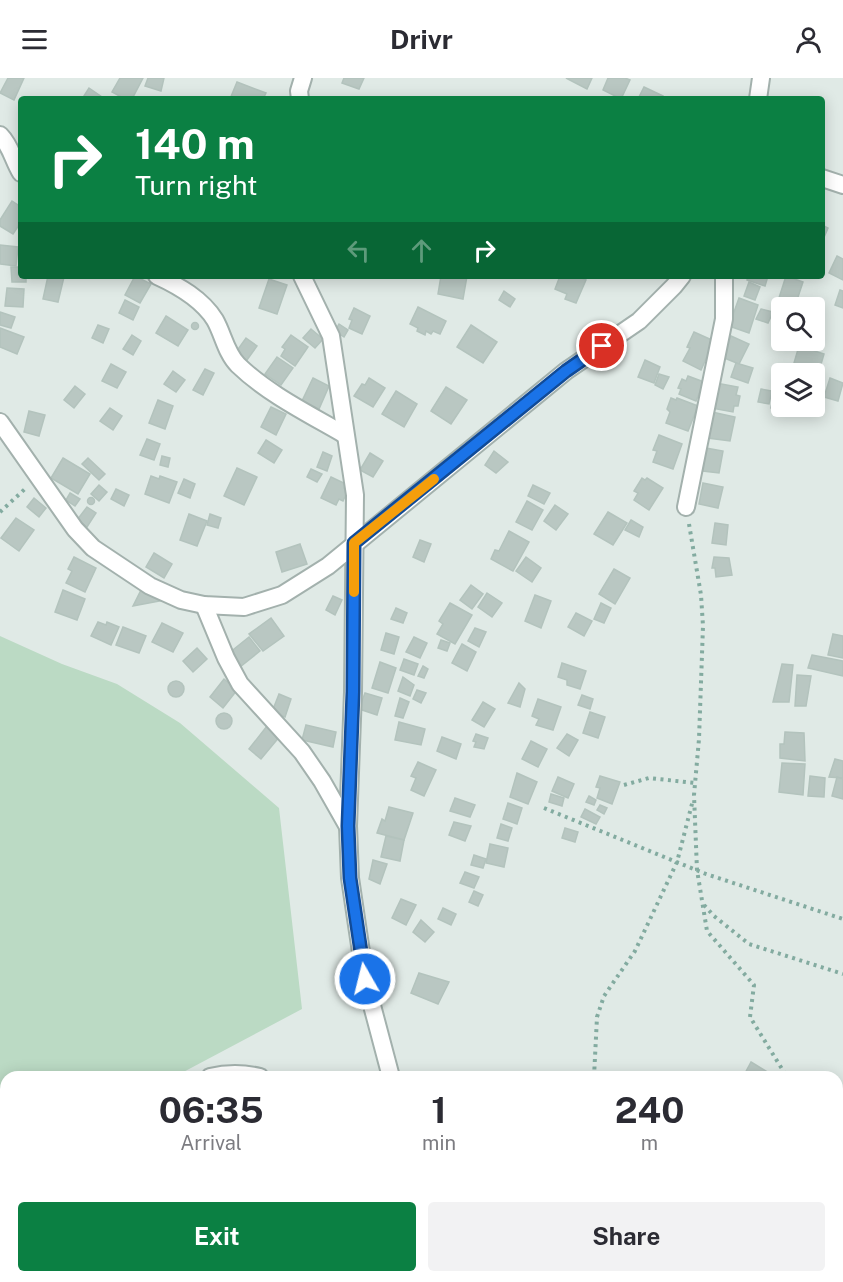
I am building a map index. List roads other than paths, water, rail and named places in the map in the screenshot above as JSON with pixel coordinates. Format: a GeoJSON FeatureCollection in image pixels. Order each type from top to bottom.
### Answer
{"type":"FeatureCollection","features":[{"type":"Feature","properties":{"kind":"street"},"geometry":{"type":"LineString","coordinates":[[300,96],[303,78]]}},
{"type":"Feature","properties":{"kind":"street"},"geometry":{"type":"LineString","coordinates":[[758,96],[761,78]]}},
{"type":"Feature","properties":{"kind":"street"},"geometry":{"type":"LineString","coordinates":[[0,135],[8,143],[18,168]]}},
{"type":"Feature","properties":{"kind":"street"},"geometry":{"type":"LineString","coordinates":[[825,179],[843,185]]}},
{"type":"Feature","properties":{"kind":"street"},"geometry":{"type":"LineString","coordinates":[[164,279],[195,298],[214,320],[236,362],[257,382],[345,435]]}},
{"type":"Feature","properties":{"kind":"street"},"geometry":{"type":"LineString","coordinates":[[303,279],[331,336],[355,495],[353,692],[348,826],[350,878],[365,979],[389,1071]]}},
{"type":"Feature","properties":{"kind":"street"},"geometry":{"type":"LineString","coordinates":[[0,422],[75,529],[93,548],[150,586],[181,600],[204,605],[244,607],[282,595],[328,566],[566,371],[639,321],[680,279]]}},
{"type":"Feature","properties":{"kind":"street"},"geometry":{"type":"LineString","coordinates":[[686,507],[724,319],[723,279]]}},
{"type":"Feature","properties":{"kind":"street"},"geometry":{"type":"LineString","coordinates":[[204,605],[226,658],[240,684],[302,752],[348,826]]}}]}
